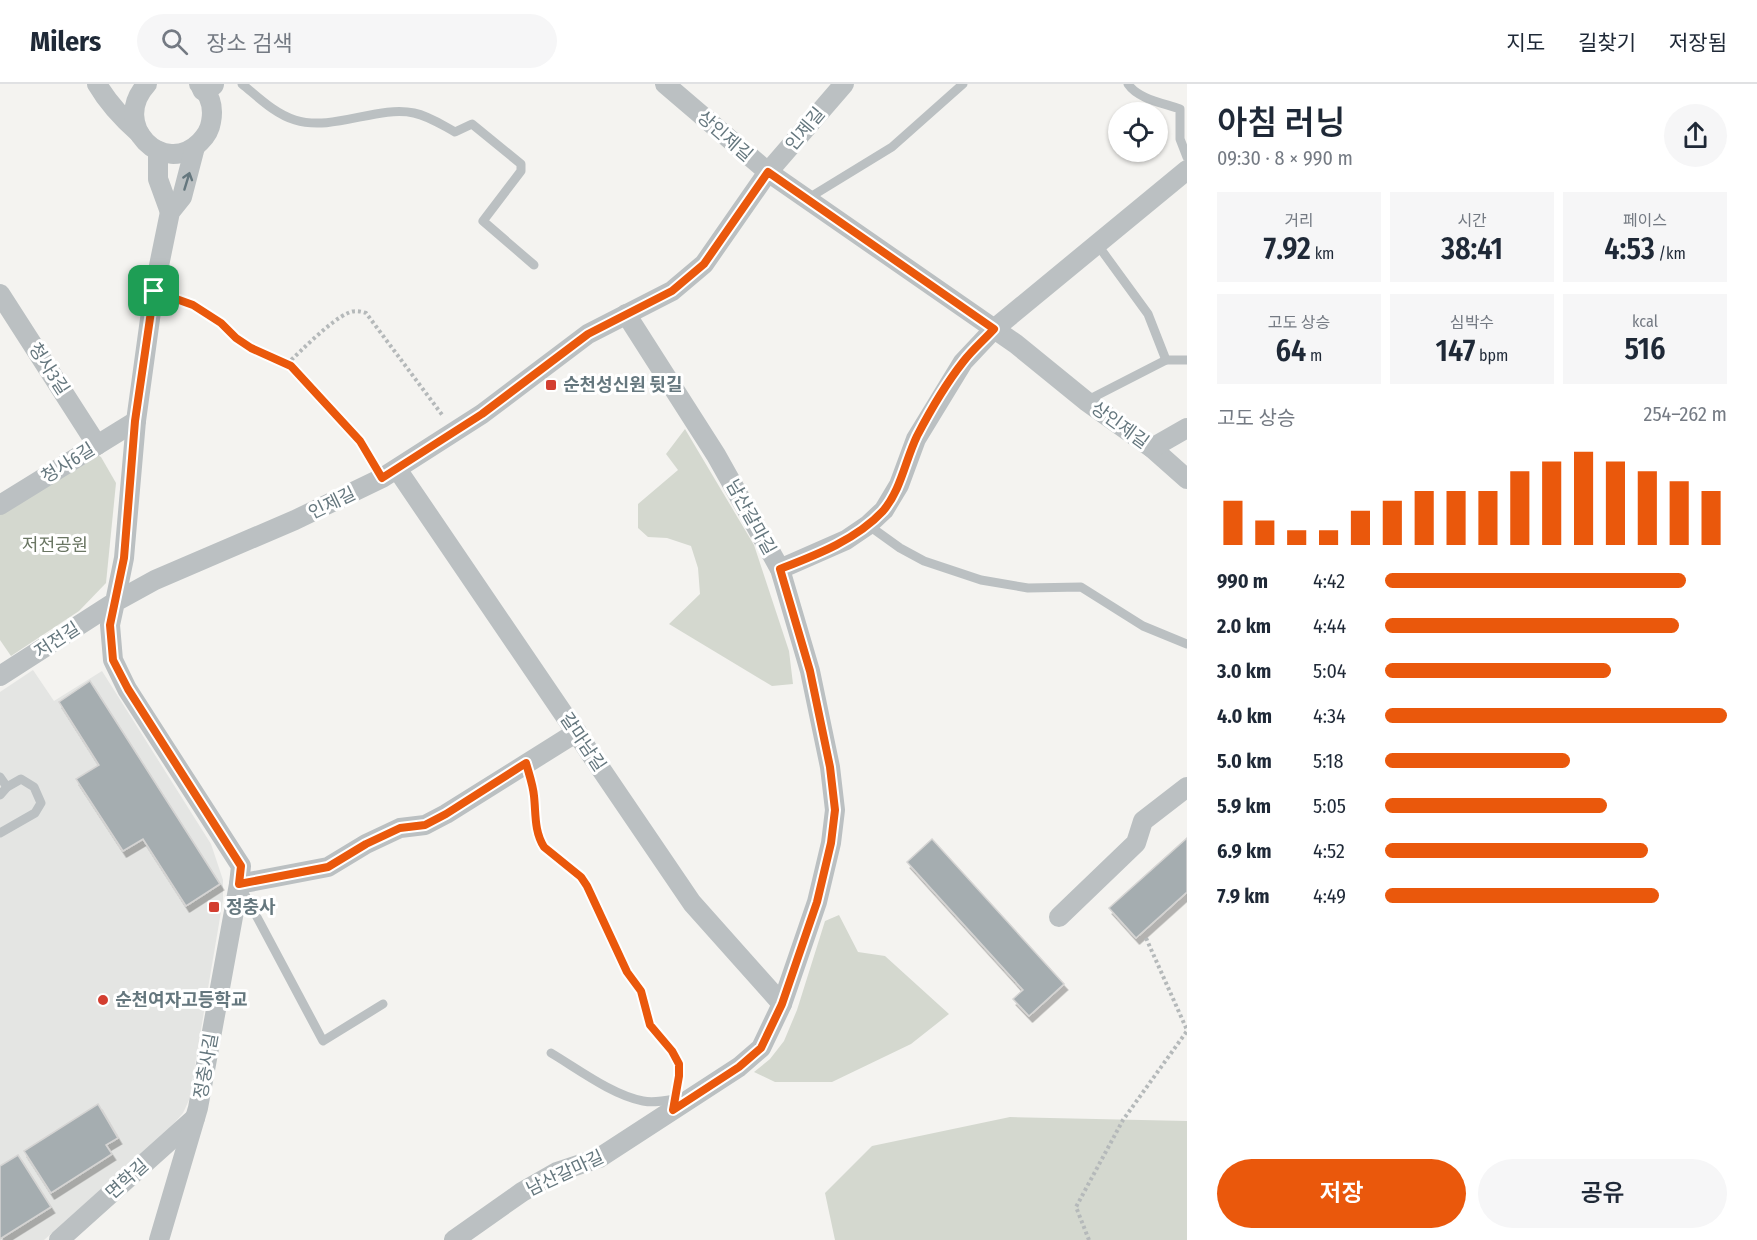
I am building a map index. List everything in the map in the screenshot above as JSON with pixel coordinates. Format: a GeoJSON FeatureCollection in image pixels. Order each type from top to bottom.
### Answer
{"type":"FeatureCollection","features":[{"type":"Feature","properties":{"kind":"street"},"geometry":{"type":"LineString","coordinates":[[97,84],[105,98],[147,144],[158,151],[171,153],[184,152],[195,147],[205,138],[211,126],[213,113],[205,86]]}},
{"type":"Feature","properties":{"kind":"street"},"geometry":{"type":"LineString","coordinates":[[138,133],[134,121],[134,108],[144,84]]}},
{"type":"Feature","properties":{"kind":"street","name":"상인제길"},"geometry":{"type":"LineString","coordinates":[[665,84],[768,172],[805,200],[994,329],[1086,401],[1152,448],[1187,479]]}},
{"type":"Feature","properties":{"kind":"street","name":"인제길"},"geometry":{"type":"LineString","coordinates":[[115,602],[155,579],[295,520],[389,474],[482,414],[588,334],[672,291],[704,264],[768,172],[844,84]]}},
{"type":"Feature","properties":{"kind":"street"},"geometry":{"type":"LineString","coordinates":[[115,602],[124,558],[135,421],[154,291],[170,212],[182,197],[195,147]]}},
{"type":"Feature","properties":{"kind":"street"},"geometry":{"type":"LineString","coordinates":[[158,151],[158,179],[170,212]]}},
{"type":"Feature","properties":{"kind":"street"},"geometry":{"type":"LineString","coordinates":[[780,569],[846,540],[868,525],[884,510],[899,485],[916,439],[963,362],[994,329],[1187,170]]}},
{"type":"Feature","properties":{"kind":"street","name":"청사3길"},"geometry":{"type":"LineString","coordinates":[[0,294],[97,445]]}},
{"type":"Feature","properties":{"kind":"street","name":"남산갈마길"},"geometry":{"type":"LineString","coordinates":[[454,1240],[522,1191],[557,1172],[599,1158],[674,1105],[739,1067],[761,1048],[782,1004],[817,902],[831,843],[835,810],[830,767],[810,671],[780,569],[716,454],[626,314]]}},
{"type":"Feature","properties":{"kind":"street","name":"청사6길"},"geometry":{"type":"LineString","coordinates":[[0,505],[135,421]]}},
{"type":"Feature","properties":{"kind":"street"},"geometry":{"type":"LineString","coordinates":[[1152,448],[1187,428]]}},
{"type":"Feature","properties":{"kind":"street","name":"갈마남길"},"geometry":{"type":"LineString","coordinates":[[389,474],[577,732],[692,903],[782,1004]]}},
{"type":"Feature","properties":{"kind":"street","name":"저전길"},"geometry":{"type":"LineString","coordinates":[[0,676],[115,602]]}},
{"type":"Feature","properties":{"kind":"street","name":"정충사길"},"geometry":{"type":"LineString","coordinates":[[115,602],[110,625],[113,660],[128,689],[241,866],[195,1118],[159,1240]]}},
{"type":"Feature","properties":{"kind":"street"},"geometry":{"type":"LineString","coordinates":[[239,884],[328,867],[366,844],[400,828],[425,825],[577,732]]}},
{"type":"Feature","properties":{"kind":"street"},"geometry":{"type":"LineString","coordinates":[[1059,917],[1136,843],[1143,821],[1187,787]]}},
{"type":"Feature","properties":{"kind":"street","name":"면학길"},"geometry":{"type":"LineString","coordinates":[[59,1240],[195,1118]]}},
{"type":"Feature","properties":{"kind":"lane"},"geometry":{"type":"LineString","coordinates":[[242,84],[283,115],[317,124],[387,113],[413,112],[430,118],[455,132],[472,124],[520,164],[520,171],[483,221],[534,265]]}},
{"type":"Feature","properties":{"kind":"lane"},"geometry":{"type":"LineString","coordinates":[[805,200],[892,147],[963,84]]}},
{"type":"Feature","properties":{"kind":"lane"},"geometry":{"type":"LineString","coordinates":[[1128,84],[1132,90],[1146,97],[1180,109],[1180,139],[1187,157]]}},
{"type":"Feature","properties":{"kind":"lane"},"geometry":{"type":"LineString","coordinates":[[1096,244],[1148,314],[1166,360]]}},
{"type":"Feature","properties":{"kind":"lane"},"geometry":{"type":"LineString","coordinates":[[1086,401],[1166,360],[1187,360]]}},
{"type":"Feature","properties":{"kind":"lane"},"geometry":{"type":"LineString","coordinates":[[868,525],[900,548],[924,561],[981,579],[1028,588],[1080,587],[1143,626],[1187,644]]}},
{"type":"Feature","properties":{"kind":"lane"},"geometry":{"type":"LineString","coordinates":[[526,763],[534,794],[535,820],[540,841],[544,847],[581,877],[587,886],[627,972],[641,991],[650,1025],[672,1051],[679,1064],[674,1105],[640,1100],[625,1095],[551,1053]]}},
{"type":"Feature","properties":{"kind":"lane"},"geometry":{"type":"LineString","coordinates":[[0,777],[7,788]]}},
{"type":"Feature","properties":{"kind":"lane"},"geometry":{"type":"LineString","coordinates":[[0,795],[21,779],[34,787],[41,803],[34,813],[0,833]]}},
{"type":"Feature","properties":{"kind":"lane"},"geometry":{"type":"LineString","coordinates":[[239,884],[323,1041],[383,1004]]}},
{"type":"Feature","properties":{"kind":"path"},"geometry":{"type":"LineString","coordinates":[[154,291],[193,305],[221,323],[236,338],[251,348],[291,366],[389,474]]}},
{"type":"Feature","properties":{"kind":"path"},"geometry":{"type":"LineString","coordinates":[[287,364],[348,312],[357,310],[366,313],[454,431]]}},
{"type":"Feature","properties":{"kind":"path"},"geometry":{"type":"LineString","coordinates":[[1089,1240],[1076,1207],[1123,1120],[1187,1031],[1146,938]]}},
{"type":"Feature","properties":{"kind":"shaded area","name":"순천여자고등학교"},"geometry":{"type":"Polygon","coordinates":[[[33,670],[54,701],[102,671],[211,844],[223,880],[223,900],[189,1100],[183,1113],[170,1128],[44,1240],[0,1240],[0,692],[33,670]]]}},
{"type":"Feature","properties":{"kind":"green space"},"geometry":{"type":"Polygon","coordinates":[[[685,429],[754,545],[789,651],[793,684],[772,686],[669,624],[700,594],[698,568],[691,546],[667,538],[648,537],[638,528],[638,504],[678,470],[666,454],[685,429]]]}},
{"type":"Feature","properties":{"kind":"green space","name":"저전공원"},"geometry":{"type":"Polygon","coordinates":[[[94,453],[101,457],[116,483],[106,583],[79,611],[11,656],[0,640],[0,510],[94,453]]]}},
{"type":"Feature","properties":{"kind":"green space"},"geometry":{"type":"Polygon","coordinates":[[[839,915],[858,952],[885,956],[949,1014],[911,1044],[832,1082],[775,1082],[754,1072],[770,1059],[784,1041],[797,1010],[825,921],[839,915]]]}},
{"type":"Feature","properties":{"kind":"green space"},"geometry":{"type":"Polygon","coordinates":[[[1010,1117],[1187,1121],[1187,1240],[835,1240],[825,1193],[872,1146],[1010,1117]]]}},
{"type":"Feature","properties":{"kind":"building"},"geometry":{"type":"Polygon","coordinates":[[[90,681],[220,884],[186,906],[143,839],[123,851],[76,779],[99,765],[59,702],[90,681]]]}},
{"type":"Feature","properties":{"kind":"building"},"geometry":{"type":"Polygon","coordinates":[[[1187,838],[1187,892],[1136,938],[1109,908],[1187,838]]]}},
{"type":"Feature","properties":{"kind":"building"},"geometry":{"type":"Polygon","coordinates":[[[932,839],[1064,984],[1029,1016],[1013,999],[1023,990],[907,862],[932,839]]]}},
{"type":"Feature","properties":{"kind":"building"},"geometry":{"type":"Polygon","coordinates":[[[98,1104],[118,1138],[106,1145],[112,1154],[51,1193],[24,1151],[98,1104]]]}},
{"type":"Feature","properties":{"kind":"building"},"geometry":{"type":"Polygon","coordinates":[[[18,1155],[51,1207],[0,1239],[0,1166],[18,1155]]]}},
{"type":"Feature","properties":{"kind":"place","name":"순천성신원 뒷길"},"geometry":{"type":"Point","coordinates":[551,385]}},
{"type":"Feature","properties":{"kind":"place","name":"정충사"},"geometry":{"type":"Point","coordinates":[214,907]}},
{"type":"Feature","properties":{"kind":"place","name":"순천여자고등학교"},"geometry":{"type":"Point","coordinates":[103,1000]}},
{"type":"Feature","properties":{"kind":"route"},"geometry":{"type":"LineString","coordinates":[[768,172],[805,200],[994,329],[963,362],[929,415],[916,439],[899,485],[884,510],[868,525],[846,540],[780,569],[810,671],[830,767],[835,824],[817,902],[782,1004],[761,1048],[739,1067],[673,1110],[679,1064],[672,1051],[650,1025],[641,991],[627,972],[587,886],[581,877],[544,847],[540,841],[535,820],[534,794],[526,763],[446,814],[425,825],[400,828],[366,844],[328,867],[239,884],[241,866],[128,689],[113,660],[110,625],[124,558],[135,421],[154,291],[193,305],[221,323],[236,338],[251,348],[291,366],[360,441],[382,478],[482,414],[588,334],[672,291],[704,264],[768,172]]}}]}
